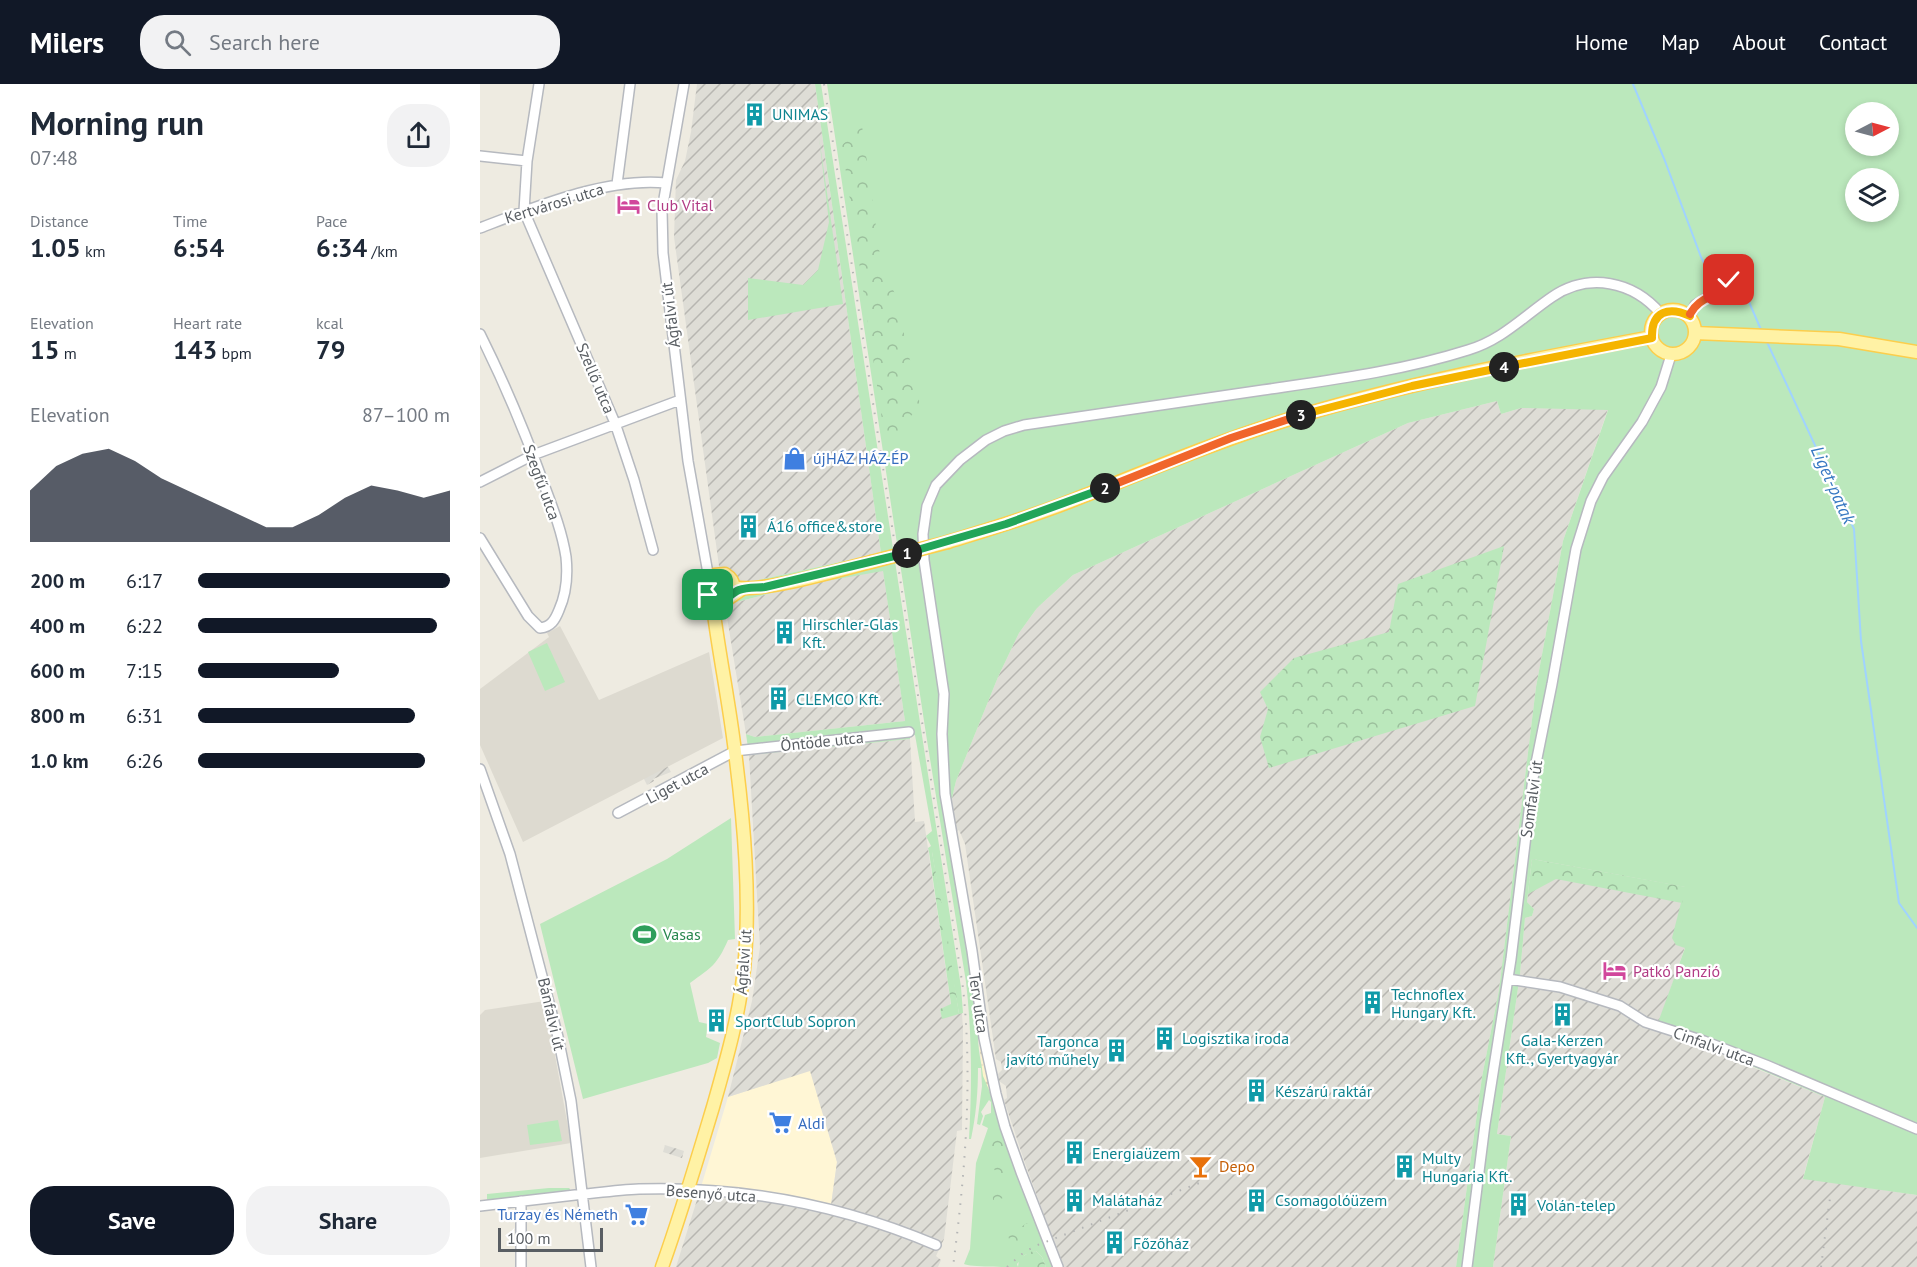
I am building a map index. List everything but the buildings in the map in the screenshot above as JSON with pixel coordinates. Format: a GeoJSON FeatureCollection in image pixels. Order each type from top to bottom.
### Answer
{"type":"FeatureCollection","features":[{"type":"Feature","properties":{"kind":"main road"},"geometry":{"type":"LineString","coordinates":[[1673,310],[1690,316],[1695,339],[1688,349],[1671,355],[1658,349],[1652,338],[1653,324],[1661,314],[1673,310]]}},
{"type":"Feature","properties":{"kind":"main road"},"geometry":{"type":"LineString","coordinates":[[1695,333],[1839,339],[1917,352]]}},
{"type":"Feature","properties":{"kind":"main road"},"geometry":{"type":"LineString","coordinates":[[709,579],[714,574],[722,574],[730,578],[728,594],[872,562],[1006,524],[1231,438],[1328,407],[1412,386],[1652,338]]}},
{"type":"Feature","properties":{"kind":"main road","name":"Ágfalvi út"},"geometry":{"type":"LineString","coordinates":[[662,1267],[688,1189],[735,1028],[744,969],[746,915],[741,808],[719,647],[728,594],[706,589],[709,579]]}},
{"type":"Feature","properties":{"kind":"street"},"geometry":{"type":"LineString","coordinates":[[524,211],[527,160],[538,84]]}},
{"type":"Feature","properties":{"kind":"street"},"geometry":{"type":"LineString","coordinates":[[617,184],[630,84]]}},
{"type":"Feature","properties":{"kind":"street","name":"Ágfalvi út"},"geometry":{"type":"LineString","coordinates":[[684,84],[662,210],[663,253],[680,400],[709,579]]}},
{"type":"Feature","properties":{"kind":"street"},"geometry":{"type":"LineString","coordinates":[[480,156],[527,160]]}},
{"type":"Feature","properties":{"kind":"street","name":"Kertvárosi utca"},"geometry":{"type":"LineString","coordinates":[[480,228],[524,211],[599,188],[643,182],[666,183]]}},
{"type":"Feature","properties":{"kind":"street","name":"Szellő utca"},"geometry":{"type":"LineString","coordinates":[[524,211],[615,423],[634,480],[653,550]]}},
{"type":"Feature","properties":{"kind":"street"},"geometry":{"type":"LineString","coordinates":[[1690,316],[1695,305],[1719,293],[1731,276]]}},
{"type":"Feature","properties":{"kind":"street","name":"Terv utca"},"geometry":{"type":"LineString","coordinates":[[1058,1267],[1009,1138],[991,1074],[945,794],[942,730],[944,694],[924,560],[924,525],[927,506],[936,485],[960,460],[986,440],[1004,431],[1024,425],[1341,379],[1469,350],[1497,339],[1553,296],[1589,283],[1609,283],[1627,287],[1652,302],[1661,314]]}},
{"type":"Feature","properties":{"kind":"street","name":"Szegfű utca"},"geometry":{"type":"LineString","coordinates":[[480,334],[533,455],[562,539],[567,576],[566,591],[558,614],[550,625],[540,628],[528,616],[480,538]]}},
{"type":"Feature","properties":{"kind":"street","name":"Somfalvi út"},"geometry":{"type":"LineString","coordinates":[[1467,1267],[1485,1124],[1508,979],[1533,778],[1576,549],[1595,493],[1615,458],[1642,423],[1661,387],[1671,355]]}},
{"type":"Feature","properties":{"kind":"street"},"geometry":{"type":"LineString","coordinates":[[480,482],[533,455],[680,400]]}},
{"type":"Feature","properties":{"kind":"street","name":"Ágfalvi út"},"geometry":{"type":"LineString","coordinates":[[703,547],[722,574]]}},
{"type":"Feature","properties":{"kind":"street","name":"Öntöde utca"},"geometry":{"type":"LineString","coordinates":[[735,751],[909,732]]}},
{"type":"Feature","properties":{"kind":"street","name":"Liget utca"},"geometry":{"type":"LineString","coordinates":[[618,813],[735,751]]}},
{"type":"Feature","properties":{"kind":"street","name":"Bánfalvi út"},"geometry":{"type":"LineString","coordinates":[[480,769],[507,844],[551,1007],[571,1101],[591,1267]]}},
{"type":"Feature","properties":{"kind":"street","name":"Cinfalvi utca"},"geometry":{"type":"LineString","coordinates":[[1508,979],[1560,987],[1620,1006],[1645,1022],[1704,1041],[1917,1129]]}},
{"type":"Feature","properties":{"kind":"street","name":"Besenyő utca"},"geometry":{"type":"LineString","coordinates":[[480,1206],[637,1189],[688,1189],[776,1198],[828,1209],[901,1230],[936,1245]]}},
{"type":"Feature","properties":{"kind":"street"},"geometry":{"type":"LineString","coordinates":[[521,1202],[521,1267]]}},
{"type":"Feature","properties":{"kind":"shaded area"},"geometry":{"type":"Polygon","coordinates":[[[697,84],[815,84],[881,553],[722,588],[674,237],[676,180],[685,161],[697,84]]]}},
{"type":"Feature","properties":{"kind":"shaded area"},"geometry":{"type":"Polygon","coordinates":[[[1497,401],[1501,414],[1521,408],[1608,409],[1563,541],[1536,687],[1499,990],[1482,1077],[1456,1267],[1063,1267],[1004,1100],[1007,1098],[1006,1086],[999,1081],[998,1074],[1002,1070],[1001,1062],[996,1059],[965,844],[959,830],[954,833],[948,815],[956,781],[998,677],[1019,633],[1037,608],[1073,575],[1408,423],[1497,401]]]}},
{"type":"Feature","properties":{"kind":"shaded area"},"geometry":{"type":"Polygon","coordinates":[[[883,570],[905,721],[755,737],[746,734],[725,605],[803,585],[883,570]]]}},
{"type":"Feature","properties":{"kind":"shaded area"},"geometry":{"type":"Polygon","coordinates":[[[560,626],[599,700],[709,652],[723,738],[523,842],[480,745],[480,689],[549,637],[547,633],[560,626]]]}},
{"type":"Feature","properties":{"kind":"shaded area"},"geometry":{"type":"Polygon","coordinates":[[[910,739],[915,822],[924,821],[951,1005],[940,1009],[942,1018],[962,1013],[963,1029],[962,1130],[957,1131],[944,1239],[936,1256],[941,1260],[938,1267],[676,1267],[701,1187],[831,1205],[837,1162],[810,1071],[728,1097],[752,1001],[760,947],[749,755],[910,739]]]}},
{"type":"Feature","properties":{"kind":"shaded area"},"geometry":{"type":"Polygon","coordinates":[[[667,765],[671,772],[653,779],[654,781],[647,785],[643,777],[667,765]]]}},
{"type":"Feature","properties":{"kind":"shaded area"},"geometry":{"type":"Polygon","coordinates":[[[1532,859],[1686,887],[1682,903],[1685,947],[1657,1028],[1825,1097],[1803,1178],[1917,1195],[1917,1267],[1493,1267],[1511,1136],[1497,1134],[1520,974],[1525,918],[1532,916],[1534,909],[1527,902],[1532,859]]]}},
{"type":"Feature","properties":{"kind":"shaded area"},"geometry":{"type":"Polygon","coordinates":[[[545,1001],[571,1143],[480,1158],[480,1015],[485,1010],[545,1001]]]}},
{"type":"Feature","properties":{"kind":"shaded area"},"geometry":{"type":"Polygon","coordinates":[[[810,1070],[837,1162],[831,1205],[701,1187],[728,1097],[810,1070]]]}},
{"type":"Feature","properties":{"kind":"shaded area"},"geometry":{"type":"Polygon","coordinates":[[[665,1145],[684,1151],[682,1158],[663,1152],[665,1145]]]}},
{"type":"Feature","properties":{"kind":"green space"},"geometry":{"type":"Polygon","coordinates":[[[815,84],[821,84],[961,987],[963,1013],[959,1014],[932,852],[929,852],[928,848],[931,846],[926,836],[932,831],[915,735],[910,736],[910,739],[749,755],[746,734],[755,737],[905,721],[883,571],[803,585],[725,605],[722,588],[881,553],[815,84]]]}},
{"type":"Feature","properties":{"kind":"green space"},"geometry":{"type":"Polygon","coordinates":[[[827,84],[1917,84],[1917,1195],[1803,1179],[1825,1097],[1656,1028],[1685,948],[1676,945],[1672,938],[1685,887],[1532,859],[1527,902],[1534,909],[1532,916],[1525,918],[1520,974],[1497,1134],[1511,1136],[1493,1267],[1456,1267],[1482,1077],[1499,990],[1536,687],[1563,541],[1608,410],[1521,408],[1501,414],[1497,401],[1408,423],[1073,575],[1037,608],[1019,633],[998,677],[956,781],[948,815],[978,1017],[978,1044],[983,1071],[1054,1267],[1046,1267],[1042,1257],[1036,1251],[1025,1255],[1017,1264],[1018,1267],[964,1264],[970,1249],[976,1163],[988,1128],[982,1125],[985,1115],[991,1113],[989,1100],[981,1112],[983,1116],[980,1125],[977,1124],[982,1086],[981,1068],[978,1068],[975,1113],[971,1139],[969,1139],[971,1060],[966,982],[827,84]]]}},
{"type":"Feature","properties":{"kind":"green space"},"geometry":{"type":"Polygon","coordinates":[[[862,126],[881,263],[895,294],[921,409],[903,421],[887,454],[842,145],[862,126]]]}},
{"type":"Feature","properties":{"kind":"green space"},"geometry":{"type":"Polygon","coordinates":[[[819,137],[843,304],[748,320],[748,278],[803,285],[818,270],[829,222],[819,137]]]}},
{"type":"Feature","properties":{"kind":"green space"},"geometry":{"type":"Polygon","coordinates":[[[1504,546],[1475,706],[1269,768],[1260,737],[1268,709],[1260,692],[1294,658],[1389,632],[1398,584],[1504,546]]]}},
{"type":"Feature","properties":{"kind":"green space"},"geometry":{"type":"Polygon","coordinates":[[[547,643],[565,682],[545,691],[528,652],[547,643]]]}},
{"type":"Feature","properties":{"kind":"green space"},"geometry":{"type":"Polygon","coordinates":[[[731,818],[735,939],[728,940],[713,965],[690,983],[699,1022],[708,1024],[706,1037],[720,1043],[717,1058],[708,1063],[583,1099],[540,924],[667,859],[731,818]]]}},
{"type":"Feature","properties":{"kind":"green space"},"geometry":{"type":"Polygon","coordinates":[[[929,852],[932,852],[959,1014],[942,1019],[940,1009],[951,1004],[929,852]]]}},
{"type":"Feature","properties":{"kind":"green space"},"geometry":{"type":"Polygon","coordinates":[[[1532,859],[1686,887],[1682,903],[1556,879],[1528,894],[1532,859]]]}},
{"type":"Feature","properties":{"kind":"green space"},"geometry":{"type":"Polygon","coordinates":[[[558,1120],[562,1141],[530,1145],[527,1125],[558,1120]]]}},
{"type":"Feature","properties":{"kind":"green space"},"geometry":{"type":"Polygon","coordinates":[[[1003,1137],[1006,1149],[1002,1154],[1008,1172],[1007,1177],[999,1178],[990,1154],[984,1147],[986,1141],[1003,1137]]]}},
{"type":"Feature","properties":{"kind":"green space"},"geometry":{"type":"Polygon","coordinates":[[[1002,1185],[1004,1198],[993,1200],[992,1187],[1002,1185]]]}},
{"type":"Feature","properties":{"kind":"green space"},"geometry":{"type":"Polygon","coordinates":[[[569,1188],[570,1191],[487,1201],[487,1194],[569,1188]]]}},
{"type":"Feature","properties":{"kind":"green space"},"geometry":{"type":"Polygon","coordinates":[[[1027,1223],[1030,1226],[1033,1240],[1030,1243],[1027,1242],[1024,1246],[1009,1239],[1008,1235],[1027,1223]]]}},
{"type":"Feature","properties":{"kind":"green space"},"geometry":{"type":"Polygon","coordinates":[[[1036,1251],[1042,1257],[1046,1267],[1018,1267],[1019,1259],[1036,1251]]]}},
{"type":"Feature","properties":{"kind":"sand"},"geometry":{"type":"Polygon","coordinates":[[[978,1017],[996,1106],[983,1076],[978,1017]]]}},
{"type":"Feature","properties":{"kind":"waterway","name":"Liget-patak"},"geometry":{"type":"LineString","coordinates":[[1633,84],[1701,257],[1705,265],[1726,276]]}},
{"type":"Feature","properties":{"kind":"waterway","name":"Liget-patak"},"geometry":{"type":"LineString","coordinates":[[1732,278],[1743,288],[1762,332]]}},
{"type":"Feature","properties":{"kind":"waterway","name":"Liget-patak"},"geometry":{"type":"LineString","coordinates":[[1766,340],[1854,529],[1861,641],[1899,903],[1917,928]]}},
{"type":"Feature","properties":{"kind":"railway"},"geometry":{"type":"LineString","coordinates":[[824,84],[963,988],[967,1058],[966,1128],[953,1267]]}},
{"type":"Feature","properties":{"kind":"railway"},"geometry":{"type":"LineString","coordinates":[[1007,1267],[1035,1246],[1202,1182]]}},
{"type":"Feature","properties":{"kind":"railway"},"geometry":{"type":"LineString","coordinates":[[1821,1267],[1830,1198]]}},
{"type":"Feature","properties":{"kind":"place","name":"UNIMAS"},"geometry":{"type":"Point","coordinates":[754,114]}},
{"type":"Feature","properties":{"kind":"place","name":"Club Vital"},"geometry":{"type":"Point","coordinates":[629,205]}},
{"type":"Feature","properties":{"kind":"place","name":"újHÁZ HÁZ-ÉP"},"geometry":{"type":"Point","coordinates":[795,458]}},
{"type":"Feature","properties":{"kind":"place","name":"Á16 office&store"},"geometry":{"type":"Point","coordinates":[749,526]}},
{"type":"Feature","properties":{"kind":"place","name":"Hirschler-Glas Kft."},"geometry":{"type":"Point","coordinates":[784,633]}},
{"type":"Feature","properties":{"kind":"place","name":"CLEMCO Kft."},"geometry":{"type":"Point","coordinates":[778,699]}},
{"type":"Feature","properties":{"kind":"place","name":"Vasas"},"geometry":{"type":"Point","coordinates":[645,934]}},
{"type":"Feature","properties":{"kind":"place","name":"Patkó Panzió"},"geometry":{"type":"Point","coordinates":[1615,971]}},
{"type":"Feature","properties":{"kind":"place","name":"Technoflex Hungary Kft."},"geometry":{"type":"Point","coordinates":[1373,1003]}},
{"type":"Feature","properties":{"kind":"place","name":"Gala-Kerzen Kft., Gyertyagyár"},"geometry":{"type":"Point","coordinates":[1562,1015]}},
{"type":"Feature","properties":{"kind":"place","name":"SportClub Sopron"},"geometry":{"type":"Point","coordinates":[717,1021]}},
{"type":"Feature","properties":{"kind":"place","name":"Logisztika iroda"},"geometry":{"type":"Point","coordinates":[1164,1038]}},
{"type":"Feature","properties":{"kind":"place","name":"Targonca javító műhely"},"geometry":{"type":"Point","coordinates":[1117,1050]}},
{"type":"Feature","properties":{"kind":"place","name":"Készárú raktár"},"geometry":{"type":"Point","coordinates":[1257,1091]}},
{"type":"Feature","properties":{"kind":"place","name":"Aldi"},"geometry":{"type":"Point","coordinates":[780,1123]}},
{"type":"Feature","properties":{"kind":"place","name":"Energiaüzem"},"geometry":{"type":"Point","coordinates":[1074,1153]}},
{"type":"Feature","properties":{"kind":"place","name":"Depo"},"geometry":{"type":"Point","coordinates":[1201,1166]}},
{"type":"Feature","properties":{"kind":"place","name":"Multy Hungaria Kft."},"geometry":{"type":"Point","coordinates":[1404,1167]}},
{"type":"Feature","properties":{"kind":"place","name":"Malátaház"},"geometry":{"type":"Point","coordinates":[1074,1200]}},
{"type":"Feature","properties":{"kind":"place","name":"Csomagolóüzem"},"geometry":{"type":"Point","coordinates":[1257,1200]}},
{"type":"Feature","properties":{"kind":"place","name":"Volán-telep"},"geometry":{"type":"Point","coordinates":[1519,1205]}},
{"type":"Feature","properties":{"kind":"place","name":"Turzay és Németh"},"geometry":{"type":"Point","coordinates":[636,1214]}},
{"type":"Feature","properties":{"kind":"place","name":"Főzőház"},"geometry":{"type":"Point","coordinates":[1115,1243]}},
{"type":"Feature","properties":{"kind":"route"},"geometry":{"type":"LineString","coordinates":[[708,595],[710,598],[722,601],[742,589],[765,587],[948,542],[1079,498],[1231,438],[1328,407],[1412,386],[1652,338],[1653,324],[1661,314],[1673,310],[1690,316],[1695,305],[1719,293],[1729,280]]}}]}
